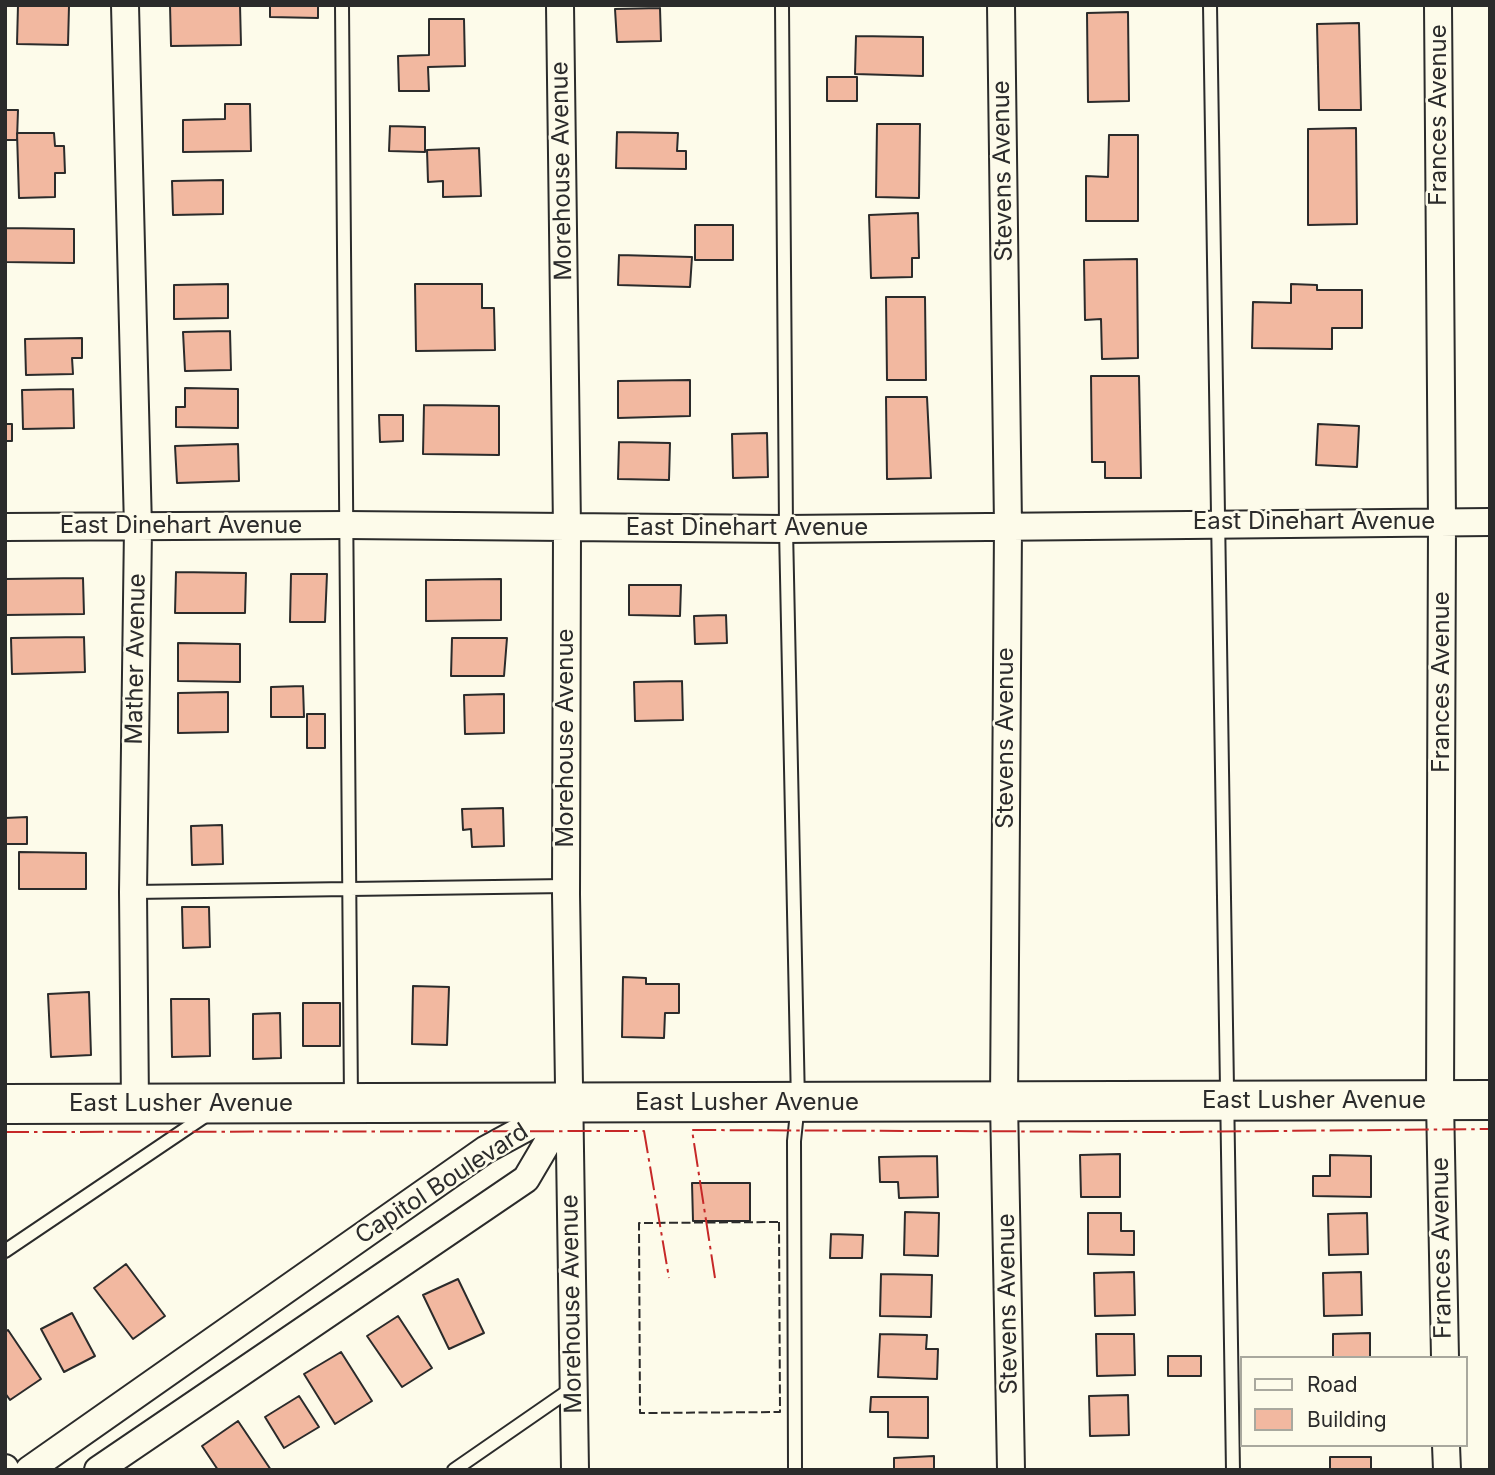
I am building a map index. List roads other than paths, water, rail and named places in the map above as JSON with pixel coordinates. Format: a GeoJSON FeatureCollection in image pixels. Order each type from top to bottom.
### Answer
{"type":"FeatureCollection","features":[{"type":"Feature","properties":{"kind":"main road","name":"East Lusher Avenue"},"geometry":{"type":"LineString","coordinates":[[5,1104],[570,1105],[1490,1101]]}},
{"type":"Feature","properties":{"kind":"street","name":"Mather Avenue"},"geometry":{"type":"LineString","coordinates":[[125,5],[138,528],[132,892],[135,1104]]}},
{"type":"Feature","properties":{"kind":"street","name":"Morehouse Avenue"},"geometry":{"type":"LineString","coordinates":[[560,5],[567,528],[566,886],[575,1470]]}},
{"type":"Feature","properties":{"kind":"street","name":"Stevens Avenue"},"geometry":{"type":"LineString","coordinates":[[1001,5],[1008,526],[1004,1102],[1011,1470]]}},
{"type":"Feature","properties":{"kind":"street","name":"Frances Avenue"},"geometry":{"type":"LineString","coordinates":[[1438,5],[1442,522],[1440,1101],[1445,1356]]}},
{"type":"Feature","properties":{"kind":"street","name":"East Dinehart Avenue"},"geometry":{"type":"LineString","coordinates":[[5,527],[346,525],[786,529],[1490,522]]}},
{"type":"Feature","properties":{"kind":"street","name":"Capitol Boulevard"},"geometry":{"type":"LineString","coordinates":[[29,1470],[485,1150],[570,1105]]}},
{"type":"Feature","properties":{"kind":"street","name":"Capitol Boulevard"},"geometry":{"type":"LineString","coordinates":[[98,1470],[526,1179],[570,1105]]}},
{"type":"Feature","properties":{"kind":"street"},"geometry":{"type":"LineString","coordinates":[[1446,1447],[1447,1470]]}},
{"type":"Feature","properties":{"kind":"lane"},"geometry":{"type":"LineString","coordinates":[[342,5],[351,1104]]}},
{"type":"Feature","properties":{"kind":"lane"},"geometry":{"type":"LineString","coordinates":[[782,5],[786,529],[798,1103],[794,1141],[795,1470]]}},
{"type":"Feature","properties":{"kind":"lane"},"geometry":{"type":"LineString","coordinates":[[1210,5],[1233,1470]]}},
{"type":"Feature","properties":{"kind":"lane"},"geometry":{"type":"LineString","coordinates":[[132,892],[566,886]]}},
{"type":"Feature","properties":{"kind":"lane"},"geometry":{"type":"LineString","coordinates":[[5,1251],[222,1104]]}},
{"type":"Feature","properties":{"kind":"lane"},"geometry":{"type":"LineString","coordinates":[[454,1470],[574,1387]]}}]}
